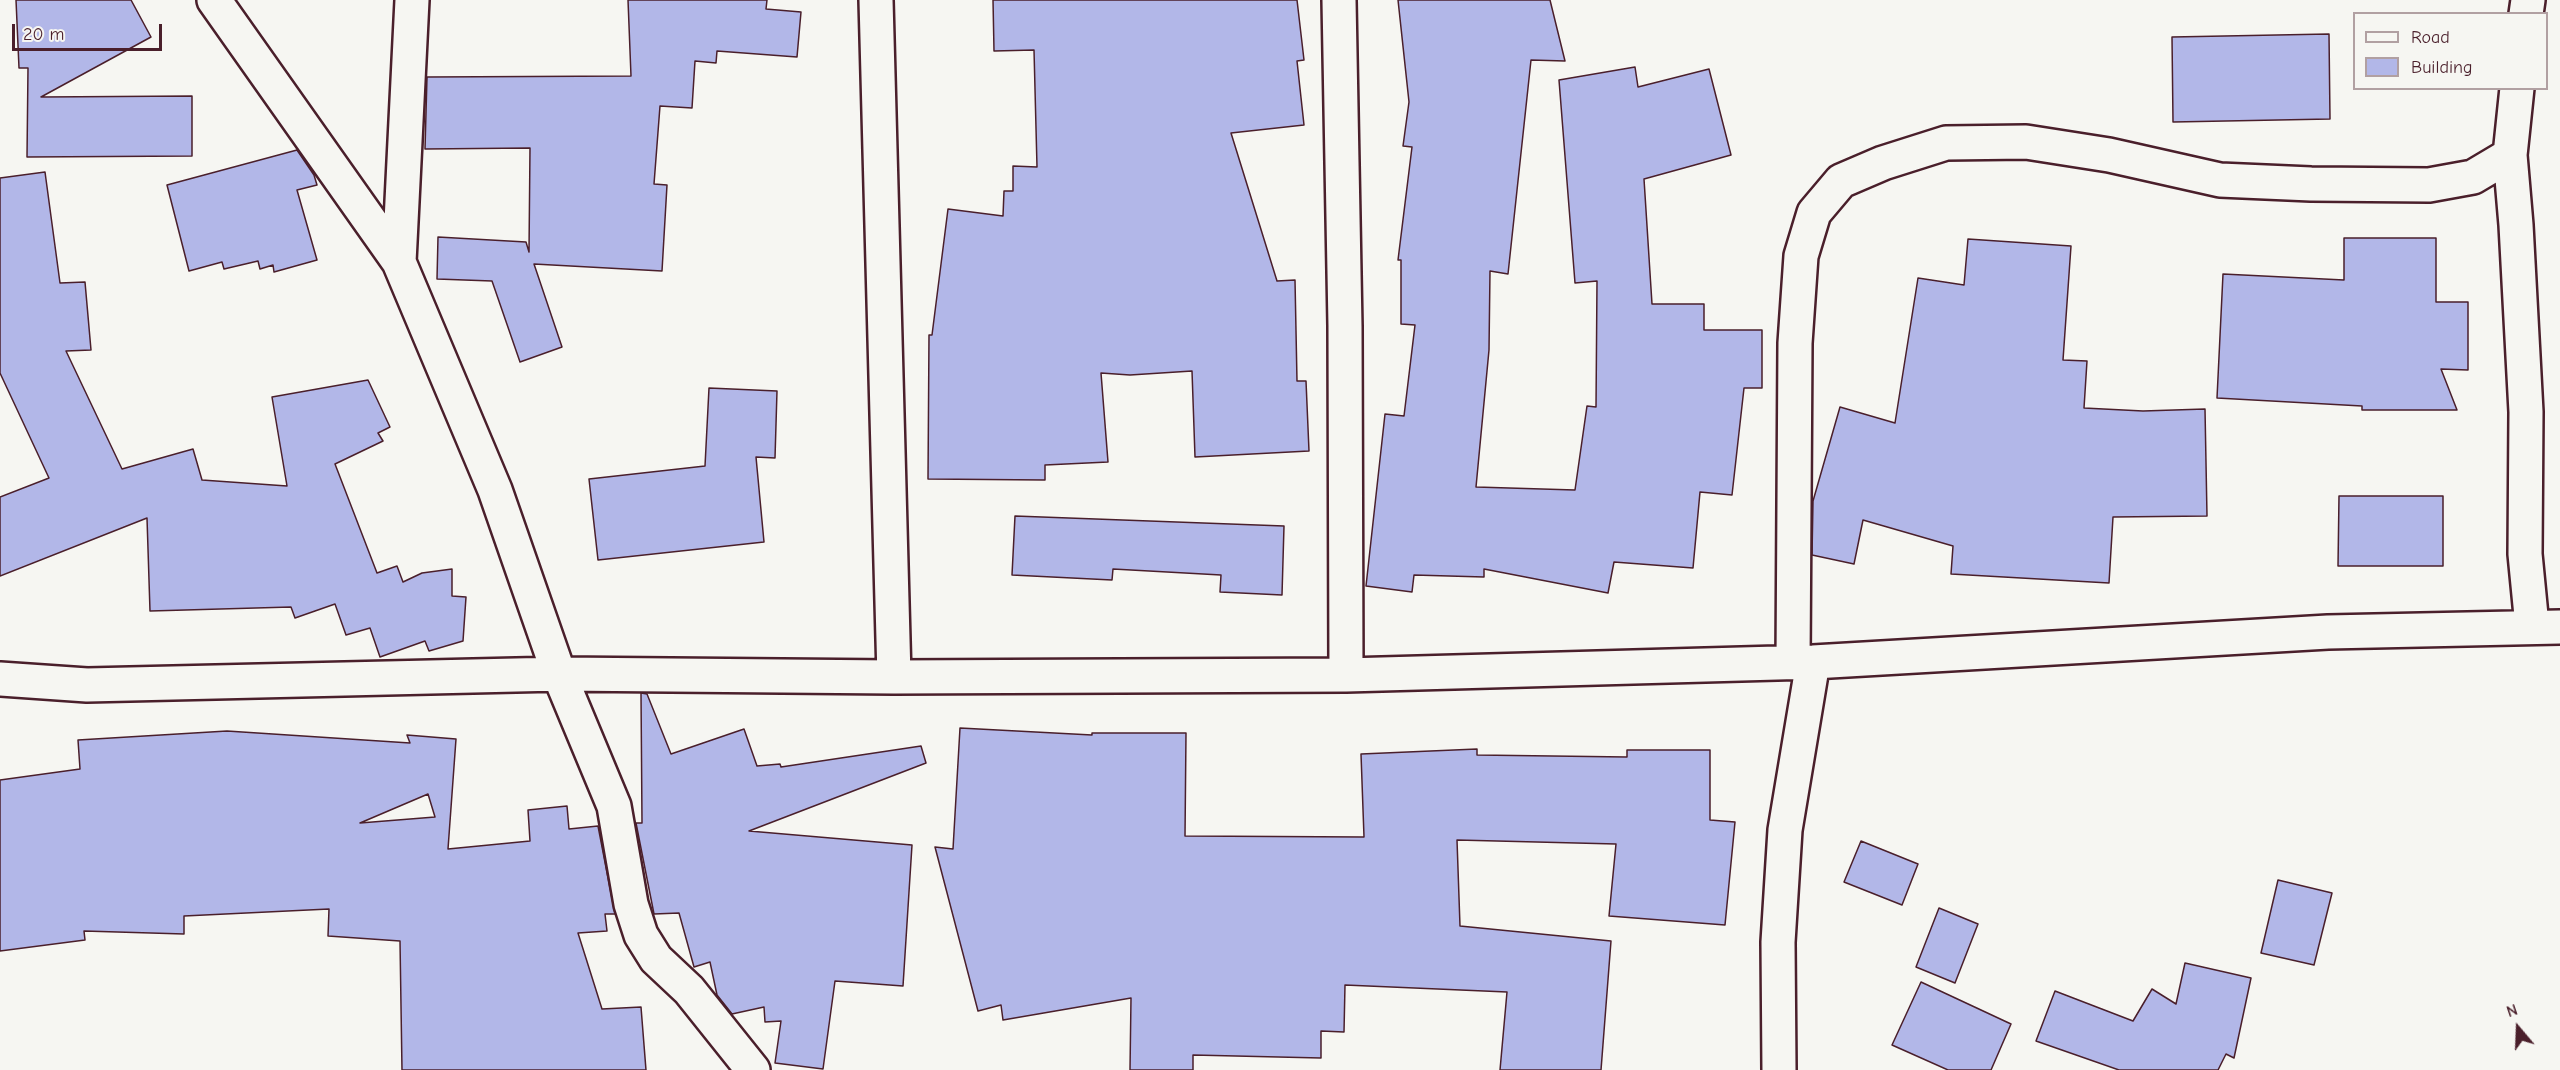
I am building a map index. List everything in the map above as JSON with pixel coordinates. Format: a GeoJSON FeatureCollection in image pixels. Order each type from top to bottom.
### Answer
{"type":"FeatureCollection","features":[{"type":"Feature","properties":{"kind":"street"},"geometry":{"type":"LineString","coordinates":[[214,0],[399,262],[495,490],[559,674],[614,806],[631,904],[641,935],[656,959],[689,990],[753,1070]]}},
{"type":"Feature","properties":{"kind":"street"},"geometry":{"type":"LineString","coordinates":[[399,262],[412,0]]}},
{"type":"Feature","properties":{"kind":"street"},"geometry":{"type":"LineString","coordinates":[[876,0],[894,677]]}},
{"type":"Feature","properties":{"kind":"street"},"geometry":{"type":"LineString","coordinates":[[1339,0],[1345,338],[1347,675]]}},
{"type":"Feature","properties":{"kind":"street"},"geometry":{"type":"LineString","coordinates":[[0,680],[87,685],[559,674],[894,677],[1347,675],[1803,662],[2328,632],[2546,626],[2525,554],[2526,412],[2510,155],[2517,90]]}},
{"type":"Feature","properties":{"kind":"street"},"geometry":{"type":"LineString","coordinates":[[1779,1070],[1778,942],[1785,830],[1803,662],[1795,343],[1801,256],[1814,213],[1841,181],[1882,163],[1946,143],[2026,142],[2109,155],[2220,180],[2311,184],[2429,184],[2473,177],[2510,155]]}},
{"type":"Feature","properties":{"kind":"building"},"geometry":{"type":"Polygon","coordinates":[[[16,0],[131,0],[151,37],[41,97],[192,96],[192,156],[27,157],[28,68],[19,68],[16,0]]]}},
{"type":"Feature","properties":{"kind":"building"},"geometry":{"type":"Polygon","coordinates":[[[628,0],[767,0],[766,9],[801,12],[797,57],[717,51],[716,63],[695,61],[692,108],[660,106],[654,184],[667,185],[662,271],[534,264],[562,347],[520,362],[492,281],[437,279],[438,237],[526,242],[529,252],[530,148],[425,149],[427,77],[631,76],[628,0]]]}},
{"type":"Feature","properties":{"kind":"building"},"geometry":{"type":"Polygon","coordinates":[[[993,0],[1297,0],[1304,60],[1297,61],[1304,125],[1231,133],[1277,281],[1295,280],[1297,381],[1306,381],[1309,451],[1195,457],[1192,371],[1130,375],[1101,373],[1108,462],[1045,465],[1045,480],[928,479],[929,335],[932,335],[948,209],[1003,216],[1004,191],[1013,191],[1013,166],[1037,167],[1034,50],[994,51],[993,0]]]}},
{"type":"Feature","properties":{"kind":"building"},"geometry":{"type":"Polygon","coordinates":[[[1398,0],[1550,0],[1565,61],[1531,60],[1508,274],[1490,271],[1489,350],[1476,487],[1575,490],[1587,406],[1596,407],[1597,281],[1575,283],[1559,80],[1635,67],[1638,87],[1709,69],[1731,155],[1644,179],[1652,304],[1704,304],[1704,330],[1762,330],[1762,388],[1744,388],[1732,495],[1700,492],[1693,568],[1614,562],[1608,593],[1484,569],[1484,577],[1414,575],[1412,592],[1366,586],[1385,414],[1404,416],[1415,325],[1401,324],[1401,260],[1398,260],[1412,147],[1403,146],[1409,102],[1398,0]]]}},
{"type":"Feature","properties":{"kind":"building"},"geometry":{"type":"Polygon","coordinates":[[[2329,34],[2330,119],[2173,122],[2172,37],[2329,34]]]}},
{"type":"Feature","properties":{"kind":"building"},"geometry":{"type":"Polygon","coordinates":[[[297,150],[314,175],[317,185],[297,190],[317,260],[274,272],[273,265],[260,269],[258,261],[224,269],[222,262],[189,271],[167,185],[297,150]]]}},
{"type":"Feature","properties":{"kind":"building"},"geometry":{"type":"Polygon","coordinates":[[[45,172],[60,283],[85,282],[91,350],[66,351],[122,469],[193,449],[202,480],[287,486],[272,397],[368,380],[390,427],[378,433],[383,441],[335,464],[377,573],[397,566],[403,582],[422,573],[452,569],[452,596],[466,597],[463,641],[429,651],[425,641],[380,657],[370,628],[346,635],[335,604],[295,618],[291,607],[150,611],[147,518],[0,576],[0,497],[49,478],[0,373],[0,178],[45,172]]]}},
{"type":"Feature","properties":{"kind":"building"},"geometry":{"type":"Polygon","coordinates":[[[2344,238],[2436,238],[2436,302],[2468,302],[2468,370],[2441,369],[2457,410],[2362,410],[2362,406],[2217,398],[2223,274],[2344,280],[2344,238]]]}},
{"type":"Feature","properties":{"kind":"building"},"geometry":{"type":"Polygon","coordinates":[[[1968,239],[2071,246],[2063,360],[2087,361],[2084,408],[2143,411],[2205,409],[2207,516],[2113,517],[2109,583],[1951,574],[1953,546],[1863,520],[1854,564],[1812,555],[1813,501],[1840,407],[1895,423],[1918,278],[1964,285],[1968,239]]]}},
{"type":"Feature","properties":{"kind":"building"},"geometry":{"type":"Polygon","coordinates":[[[709,388],[777,391],[775,458],[756,457],[764,542],[598,560],[589,479],[705,466],[709,388]]]}},
{"type":"Feature","properties":{"kind":"building"},"geometry":{"type":"Polygon","coordinates":[[[2339,496],[2443,496],[2443,566],[2338,566],[2339,496]]]}},
{"type":"Feature","properties":{"kind":"building"},"geometry":{"type":"Polygon","coordinates":[[[1015,516],[1284,526],[1282,595],[1220,592],[1221,575],[1113,569],[1112,580],[1012,575],[1015,516]]]}},
{"type":"Feature","properties":{"kind":"building"},"geometry":{"type":"Polygon","coordinates":[[[641,693],[647,694],[671,754],[744,729],[757,766],[780,764],[781,767],[921,746],[926,763],[749,831],[912,845],[903,986],[835,981],[823,1069],[775,1063],[781,1021],[765,1022],[764,1007],[732,1014],[717,995],[710,962],[694,967],[679,913],[654,914],[636,823],[642,823],[641,693]]]}},
{"type":"Feature","properties":{"kind":"building"},"geometry":{"type":"Polygon","coordinates":[[[960,728],[1092,735],[1092,733],[1186,733],[1185,836],[1364,837],[1361,754],[1477,749],[1477,755],[1627,757],[1627,750],[1710,750],[1710,820],[1735,822],[1725,925],[1609,916],[1616,844],[1457,840],[1460,926],[1611,941],[1601,1070],[1500,1070],[1507,992],[1345,985],[1344,1032],[1321,1031],[1321,1058],[1193,1055],[1193,1070],[1130,1070],[1131,998],[1003,1020],[1001,1005],[978,1011],[935,847],[953,849],[960,728]]]}},
{"type":"Feature","properties":{"kind":"building"},"geometry":{"type":"Polygon","coordinates":[[[227,731],[410,743],[407,735],[456,739],[448,849],[530,841],[528,810],[567,806],[569,829],[598,826],[615,914],[605,914],[607,931],[578,933],[602,1009],[641,1007],[646,1070],[402,1070],[400,941],[328,936],[329,909],[184,916],[184,934],[84,931],[85,940],[0,951],[0,780],[80,769],[78,740],[227,731]],[[428,794],[360,823],[435,817],[428,794]]]}},
{"type":"Feature","properties":{"kind":"building"},"geometry":{"type":"Polygon","coordinates":[[[1861,841],[1918,864],[1902,905],[1844,882],[1861,841]]]}},
{"type":"Feature","properties":{"kind":"building"},"geometry":{"type":"Polygon","coordinates":[[[2278,880],[2332,893],[2314,965],[2261,953],[2278,880]]]}},
{"type":"Feature","properties":{"kind":"building"},"geometry":{"type":"Polygon","coordinates":[[[1939,908],[1978,924],[1955,983],[1916,967],[1939,908]]]}},
{"type":"Feature","properties":{"kind":"building"},"geometry":{"type":"Polygon","coordinates":[[[2185,963],[2251,978],[2234,1058],[2226,1054],[2218,1070],[2119,1070],[2036,1041],[2055,991],[2133,1021],[2152,989],[2176,1004],[2185,963]]]}},
{"type":"Feature","properties":{"kind":"building"},"geometry":{"type":"Polygon","coordinates":[[[1921,982],[2011,1024],[1991,1070],[1948,1070],[1892,1045],[1921,982]]]}}]}
